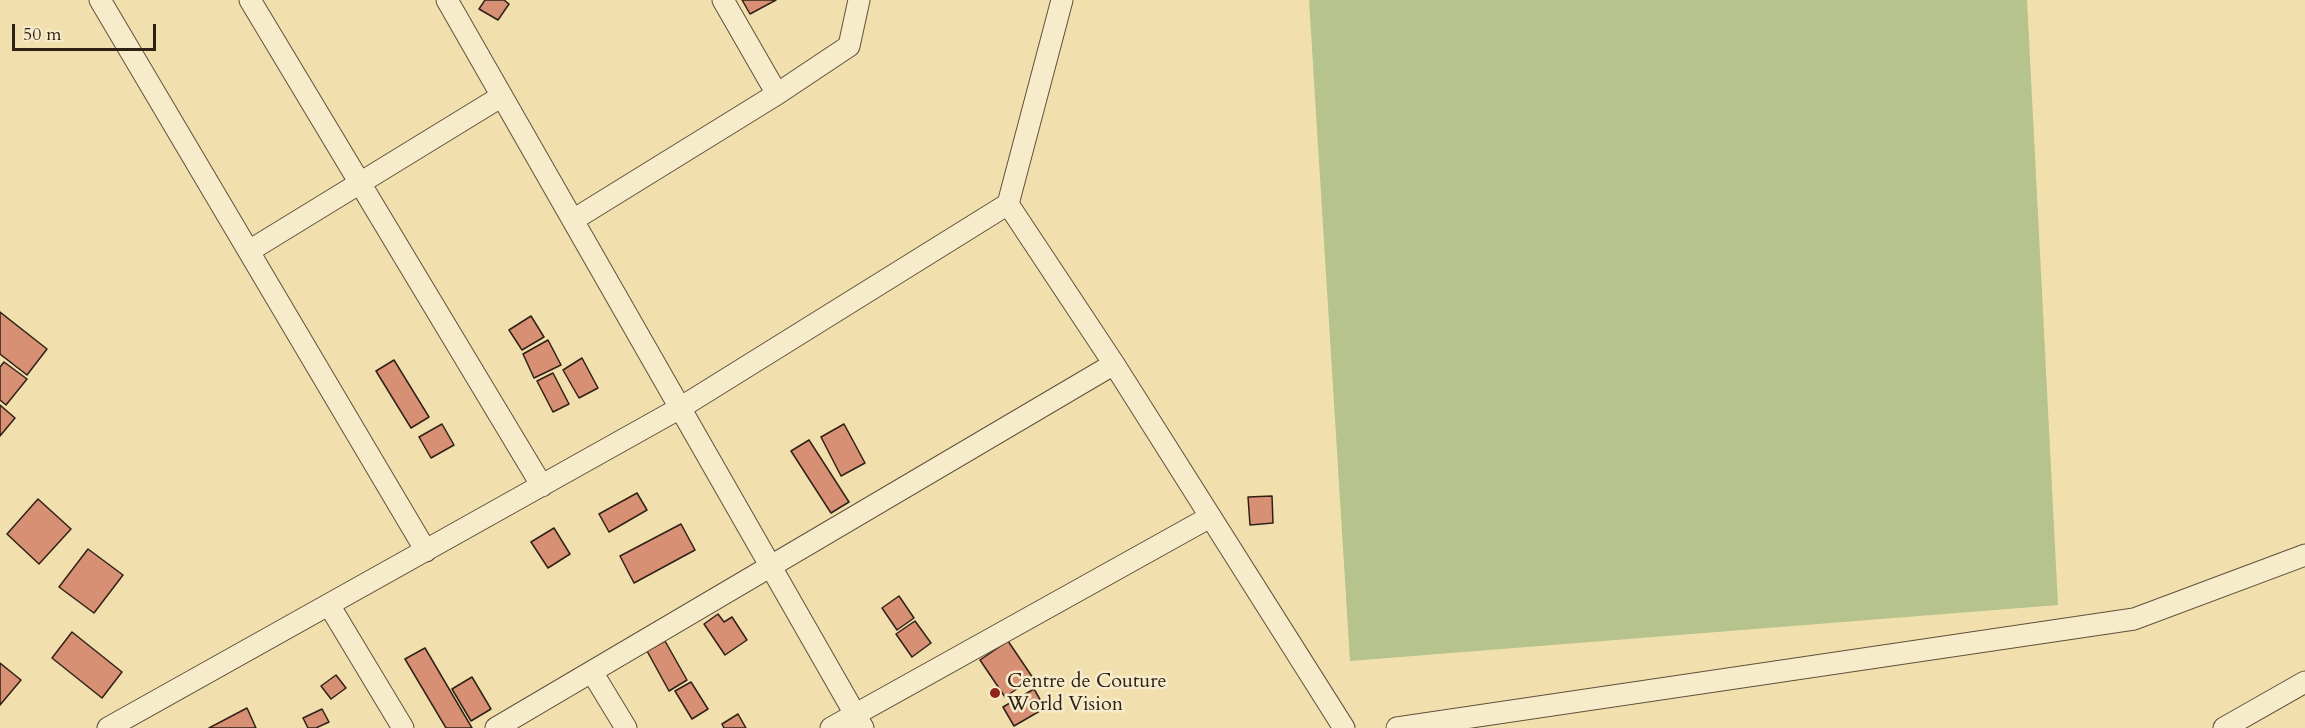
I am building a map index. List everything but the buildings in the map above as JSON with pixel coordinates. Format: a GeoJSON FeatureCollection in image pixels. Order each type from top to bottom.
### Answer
{"type":"FeatureCollection","features":[{"type":"Feature","properties":{"kind":"street"},"geometry":{"type":"LineString","coordinates":[[100,0],[426,551]]}},
{"type":"Feature","properties":{"kind":"street"},"geometry":{"type":"LineString","coordinates":[[250,0],[542,486]]}},
{"type":"Feature","properties":{"kind":"street"},"geometry":{"type":"LineString","coordinates":[[447,0],[859,721]]}},
{"type":"Feature","properties":{"kind":"street"},"geometry":{"type":"LineString","coordinates":[[723,0],[777,94]]}},
{"type":"Feature","properties":{"kind":"street"},"geometry":{"type":"LineString","coordinates":[[573,220],[777,94],[849,46],[859,0]]}},
{"type":"Feature","properties":{"kind":"street"},"geometry":{"type":"LineString","coordinates":[[108,728],[680,408],[1008,204],[1062,0]]}},
{"type":"Feature","properties":{"kind":"street"},"geometry":{"type":"LineString","coordinates":[[249,251],[502,96]]}},
{"type":"Feature","properties":{"kind":"street"},"geometry":{"type":"LineString","coordinates":[[1008,204],[1114,364],[1344,728]]}},
{"type":"Feature","properties":{"kind":"street"},"geometry":{"type":"LineString","coordinates":[[496,728],[1114,364]]}},
{"type":"Feature","properties":{"kind":"street"},"geometry":{"type":"LineString","coordinates":[[831,728],[859,721],[1210,518]]}},
{"type":"Feature","properties":{"kind":"street"},"geometry":{"type":"LineString","coordinates":[[1396,728],[2134,619],[2305,555]]}},
{"type":"Feature","properties":{"kind":"street"},"geometry":{"type":"LineString","coordinates":[[329,605],[403,728]]}},
{"type":"Feature","properties":{"kind":"street"},"geometry":{"type":"LineString","coordinates":[[592,672],[626,728]]}},
{"type":"Feature","properties":{"kind":"street"},"geometry":{"type":"LineString","coordinates":[[2224,728],[2305,682]]}},
{"type":"Feature","properties":{"kind":"green space"},"geometry":{"type":"Polygon","coordinates":[[[1309,0],[2027,0],[2058,605],[1350,661],[1309,0]]]}},
{"type":"Feature","properties":{"kind":"place","name":"Centre de Couture World Vision"},"geometry":{"type":"Point","coordinates":[995,693]}}]}
